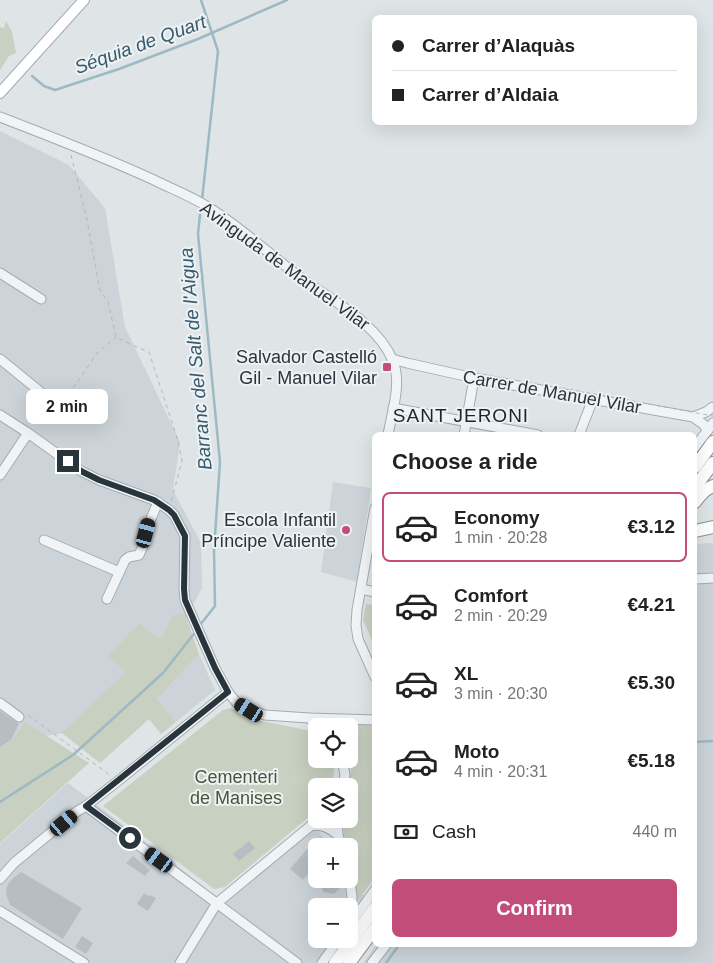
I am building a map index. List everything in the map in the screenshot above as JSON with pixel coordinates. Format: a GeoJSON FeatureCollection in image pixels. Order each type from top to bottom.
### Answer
{"type":"FeatureCollection","features":[{"type":"Feature","properties":{"kind":"highway"},"geometry":{"type":"LineString","coordinates":[[697,462],[711,432]]}},
{"type":"Feature","properties":{"kind":"highway"},"geometry":{"type":"LineString","coordinates":[[697,472],[713,451]]}},
{"type":"Feature","properties":{"kind":"highway"},"geometry":{"type":"LineString","coordinates":[[697,484],[713,463]]}},
{"type":"Feature","properties":{"kind":"highway"},"geometry":{"type":"LineString","coordinates":[[697,499],[709,487],[713,486]]}},
{"type":"Feature","properties":{"kind":"highway"},"geometry":{"type":"LineString","coordinates":[[697,531],[713,527]]}},
{"type":"Feature","properties":{"kind":"highway"},"geometry":{"type":"LineString","coordinates":[[335,963],[372,912]]}},
{"type":"Feature","properties":{"kind":"highway"},"geometry":{"type":"LineString","coordinates":[[349,963],[372,932]]}},
{"type":"Feature","properties":{"kind":"main road"},"geometry":{"type":"LineString","coordinates":[[0,93],[84,0]]}},
{"type":"Feature","properties":{"kind":"street","name":"Avinguda de Manuel Vilar"},"geometry":{"type":"LineString","coordinates":[[0,117],[71,144],[138,173],[208,207],[246,234],[290,270],[368,325],[392,359]]}},
{"type":"Feature","properties":{"kind":"street"},"geometry":{"type":"LineString","coordinates":[[0,273],[41,299]]}},
{"type":"Feature","properties":{"kind":"street"},"geometry":{"type":"LineString","coordinates":[[0,359],[59,407]]}},
{"type":"Feature","properties":{"kind":"street","name":"Carrer de Manuel Vilar"},"geometry":{"type":"LineString","coordinates":[[392,359],[474,378],[694,418],[711,432]]}},
{"type":"Feature","properties":{"kind":"street"},"geometry":{"type":"LineString","coordinates":[[389,432],[397,373],[392,359]]}},
{"type":"Feature","properties":{"kind":"street"},"geometry":{"type":"LineString","coordinates":[[464,432],[474,378]]}},
{"type":"Feature","properties":{"kind":"street"},"geometry":{"type":"LineString","coordinates":[[580,432],[593,399]]}},
{"type":"Feature","properties":{"kind":"street"},"geometry":{"type":"LineString","coordinates":[[694,418],[713,407]]}},
{"type":"Feature","properties":{"kind":"street"},"geometry":{"type":"LineString","coordinates":[[393,408],[521,432]]}},
{"type":"Feature","properties":{"kind":"street"},"geometry":{"type":"LineString","coordinates":[[0,415],[81,471],[99,480],[158,502],[169,510],[174,515],[185,536],[185,600],[215,668],[228,692],[237,703],[249,710],[266,715],[309,718]]}},
{"type":"Feature","properties":{"kind":"street"},"geometry":{"type":"LineString","coordinates":[[697,445],[711,432]]}},
{"type":"Feature","properties":{"kind":"street"},"geometry":{"type":"LineString","coordinates":[[0,475],[28,433]]}},
{"type":"Feature","properties":{"kind":"street"},"geometry":{"type":"LineString","coordinates":[[107,599],[125,560],[139,554],[158,502]]}},
{"type":"Feature","properties":{"kind":"street"},"geometry":{"type":"LineString","coordinates":[[44,540],[119,572]]}},
{"type":"Feature","properties":{"kind":"street"},"geometry":{"type":"LineString","coordinates":[[372,541],[370,563],[361,590],[356,626],[358,639],[372,670]]}},
{"type":"Feature","properties":{"kind":"street"},"geometry":{"type":"LineString","coordinates":[[697,579],[713,578]]}},
{"type":"Feature","properties":{"kind":"street"},"geometry":{"type":"LineString","coordinates":[[361,590],[372,592]]}},
{"type":"Feature","properties":{"kind":"street"},"geometry":{"type":"LineString","coordinates":[[0,879],[14,863],[76,812],[118,781],[228,692]]}},
{"type":"Feature","properties":{"kind":"street"},"geometry":{"type":"LineString","coordinates":[[0,703],[23,716]]}},
{"type":"Feature","properties":{"kind":"street"},"geometry":{"type":"LineString","coordinates":[[358,719],[372,720]]}},
{"type":"Feature","properties":{"kind":"street"},"geometry":{"type":"LineString","coordinates":[[86,806],[297,963]]}},
{"type":"Feature","properties":{"kind":"street"},"geometry":{"type":"LineString","coordinates":[[180,963],[217,903],[308,827]]}},
{"type":"Feature","properties":{"kind":"street"},"geometry":{"type":"LineString","coordinates":[[329,828],[338,835]]}},
{"type":"Feature","properties":{"kind":"street"},"geometry":{"type":"LineString","coordinates":[[338,828],[339,838]]}},
{"type":"Feature","properties":{"kind":"street"},"geometry":{"type":"LineString","coordinates":[[0,866],[14,863]]}},
{"type":"Feature","properties":{"kind":"street"},"geometry":{"type":"LineString","coordinates":[[358,912],[372,894]]}},
{"type":"Feature","properties":{"kind":"street"},"geometry":{"type":"LineString","coordinates":[[0,906],[3,913],[84,963]]}},
{"type":"Feature","properties":{"kind":"street"},"geometry":{"type":"LineString","coordinates":[[372,963],[384,947]]}},
{"type":"Feature","properties":{"kind":"street"},"geometry":{"type":"LineString","coordinates":[[322,963],[333,948]]}},
{"type":"Feature","properties":{"kind":"path"},"geometry":{"type":"LineString","coordinates":[[71,144],[70,154],[86,215],[100,290],[108,302],[116,337],[132,346],[149,352],[178,441],[182,461],[169,510]]}},
{"type":"Feature","properties":{"kind":"path"},"geometry":{"type":"LineString","coordinates":[[59,407],[98,352],[116,337]]}},
{"type":"Feature","properties":{"kind":"path"},"geometry":{"type":"LineString","coordinates":[[546,385],[713,416]]}},
{"type":"Feature","properties":{"kind":"path"},"geometry":{"type":"LineString","coordinates":[[23,716],[118,781]]}},
{"type":"Feature","properties":{"kind":"shaded area"},"geometry":{"type":"Polygon","coordinates":[[[0,131],[69,165],[105,208],[125,327],[180,442],[173,490],[201,543],[202,588],[183,624],[70,732],[27,739],[0,756],[0,131]]]}},
{"type":"Feature","properties":{"kind":"shaded area","name":"Escola Infantil Príncipe Valiente"},"geometry":{"type":"Polygon","coordinates":[[[333,482],[371,488],[357,582],[321,572],[333,482]]]}},
{"type":"Feature","properties":{"kind":"shaded area"},"geometry":{"type":"Polygon","coordinates":[[[713,543],[713,963],[363,963],[375,947],[697,947],[697,545],[713,543]]]}},
{"type":"Feature","properties":{"kind":"shaded area"},"geometry":{"type":"Polygon","coordinates":[[[199,654],[215,690],[176,722],[157,699],[199,654]]]}},
{"type":"Feature","properties":{"kind":"shaded area"},"geometry":{"type":"Polygon","coordinates":[[[68,783],[217,898],[314,828],[316,828],[323,838],[308,838],[308,888],[358,887],[365,897],[358,907],[358,898],[308,898],[308,948],[327,948],[316,963],[0,963],[0,844],[68,783]]]}},
{"type":"Feature","properties":{"kind":"green space"},"geometry":{"type":"Polygon","coordinates":[[[6,21],[12,32],[16,53],[9,56],[0,70],[0,27],[4,28],[6,21]]]}},
{"type":"Feature","properties":{"kind":"green space"},"geometry":{"type":"Polygon","coordinates":[[[366,604],[372,605],[372,640],[363,620],[366,604]]]}},
{"type":"Feature","properties":{"kind":"green space"},"geometry":{"type":"Polygon","coordinates":[[[185,614],[199,654],[157,699],[176,722],[161,734],[149,719],[100,763],[62,733],[126,672],[108,656],[139,623],[155,637],[162,638],[173,615],[185,614]]]}},
{"type":"Feature","properties":{"kind":"green space","name":"Cementeri de Manises"},"geometry":{"type":"Polygon","coordinates":[[[231,708],[243,716],[244,714],[261,721],[307,730],[308,768],[334,768],[334,770],[333,778],[308,778],[308,818],[225,887],[214,889],[103,806],[223,710],[231,708]]]}},
{"type":"Feature","properties":{"kind":"green space"},"geometry":{"type":"Polygon","coordinates":[[[25,722],[89,763],[0,843],[0,747],[12,741],[25,722]]]}},
{"type":"Feature","properties":{"kind":"green space"},"geometry":{"type":"Polygon","coordinates":[[[358,725],[372,725],[372,881],[358,901],[356,888],[358,888],[358,838],[345,838],[344,828],[358,828],[358,778],[350,778],[351,769],[358,768],[358,725]]]}},
{"type":"Feature","properties":{"kind":"building"},"geometry":{"type":"Polygon","coordinates":[[[0,711],[19,724],[11,740],[0,747],[0,711]]]}},
{"type":"Feature","properties":{"kind":"building"},"geometry":{"type":"Polygon","coordinates":[[[249,841],[255,848],[239,861],[233,854],[249,841]]]}},
{"type":"Feature","properties":{"kind":"building"},"geometry":{"type":"Polygon","coordinates":[[[308,848],[308,876],[303,880],[290,869],[308,848]]]}},
{"type":"Feature","properties":{"kind":"building"},"geometry":{"type":"Polygon","coordinates":[[[133,856],[150,870],[145,876],[126,863],[133,856]]]}},
{"type":"Feature","properties":{"kind":"building"},"geometry":{"type":"Polygon","coordinates":[[[21,872],[82,908],[63,939],[10,905],[6,890],[8,884],[21,872]]]}},
{"type":"Feature","properties":{"kind":"building"},"geometry":{"type":"Polygon","coordinates":[[[322,888],[340,888],[334,894],[323,892],[322,888]]]}},
{"type":"Feature","properties":{"kind":"building"},"geometry":{"type":"Polygon","coordinates":[[[144,893],[156,898],[148,911],[137,904],[144,893]]]}},
{"type":"Feature","properties":{"kind":"building"},"geometry":{"type":"Polygon","coordinates":[[[82,936],[93,943],[86,954],[75,947],[82,936]]]}},
{"type":"Feature","properties":{"kind":"waterway","name":"Barranc del Salt de l'Aigua"},"geometry":{"type":"LineString","coordinates":[[201,0],[218,51],[202,200]]}},
{"type":"Feature","properties":{"kind":"waterway","name":"Séquia de Quart"},"geometry":{"type":"LineString","coordinates":[[32,76],[44,86],[55,90],[119,69],[198,39],[287,0]]}},
{"type":"Feature","properties":{"kind":"waterway","name":"Barranc del Salt de l'Aigua"},"geometry":{"type":"LineString","coordinates":[[200,625],[215,606],[214,550],[220,462],[198,234],[201,205]]}},
{"type":"Feature","properties":{"kind":"waterway","name":"Barranc del Salt de l'Aigua"},"geometry":{"type":"LineString","coordinates":[[0,802],[73,755],[163,673],[197,630]]}},
{"type":"Feature","properties":{"kind":"waterway"},"geometry":{"type":"LineString","coordinates":[[697,742],[713,741]]}},
{"type":"Feature","properties":{"kind":"waterway"},"geometry":{"type":"LineString","coordinates":[[386,963],[398,947]]}},
{"type":"Feature","properties":{"kind":"place","name":"Salvador Castelló Gil - Manuel Vilar"},"geometry":{"type":"Point","coordinates":[387,367]}},
{"type":"Feature","properties":{"kind":"place","name":"Escola Infantil Príncipe Valiente"},"geometry":{"type":"Point","coordinates":[346,530]}},
{"type":"Feature","properties":{"kind":"district","name":"SANT JERONI"},"geometry":{"type":"Point","coordinates":[461,415]}},
{"type":"Feature","properties":{"kind":"route"},"geometry":{"type":"LineString","coordinates":[[68,461],[81,471],[99,480],[154,500],[174,515],[185,536],[185,600],[215,668],[228,692],[86,806],[130,838]]}}]}
